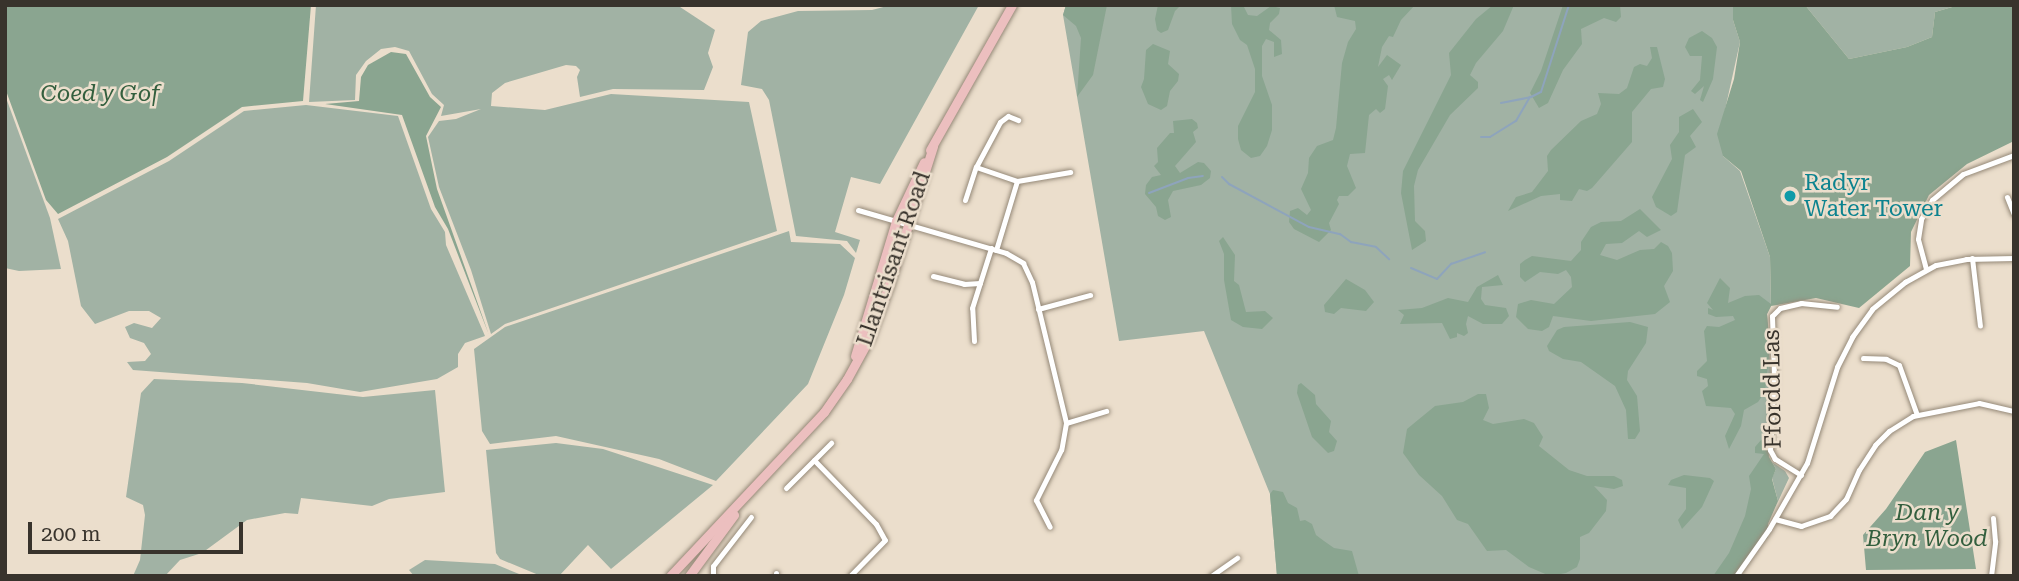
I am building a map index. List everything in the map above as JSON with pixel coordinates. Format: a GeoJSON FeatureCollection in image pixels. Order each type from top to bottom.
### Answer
{"type":"FeatureCollection","features":[{"type":"Feature","properties":{"kind":"main road","name":"Llantrisant Road"},"geometry":{"type":"LineString","coordinates":[[851,371],[896,221],[911,185],[1012,5]]}},
{"type":"Feature","properties":{"kind":"main road","name":"Llantrisant Road"},"geometry":{"type":"LineString","coordinates":[[670,576],[824,412],[851,371],[878,316],[933,146]]}},
{"type":"Feature","properties":{"kind":"main road","name":"Llantrisant Road"},"geometry":{"type":"LineString","coordinates":[[689,576],[740,504]]}},
{"type":"Feature","properties":{"kind":"street"},"geometry":{"type":"LineString","coordinates":[[965,200],[976,167],[1000,122],[1008,117],[1018,120]]}},
{"type":"Feature","properties":{"kind":"street"},"geometry":{"type":"LineString","coordinates":[[1926,269],[1918,239],[1921,219],[1932,200],[1963,174],[2014,155]]}},
{"type":"Feature","properties":{"kind":"street"},"geometry":{"type":"LineString","coordinates":[[976,167],[1017,181],[1070,172]]}},
{"type":"Feature","properties":{"kind":"street"},"geometry":{"type":"LineString","coordinates":[[974,341],[972,308],[1017,181]]}},
{"type":"Feature","properties":{"kind":"street"},"geometry":{"type":"LineString","coordinates":[[2007,197],[2014,214]]}},
{"type":"Feature","properties":{"kind":"street"},"geometry":{"type":"LineString","coordinates":[[858,209],[993,249],[1023,263],[1038,309],[1066,423],[1061,450],[1036,500],[1050,527]]}},
{"type":"Feature","properties":{"kind":"street"},"geometry":{"type":"LineString","coordinates":[[1972,258],[1980,326]]}},
{"type":"Feature","properties":{"kind":"street"},"geometry":{"type":"LineString","coordinates":[[1736,576],[1801,475],[1814,448],[1833,375],[1852,337],[1881,300],[1926,269],[1972,258],[2014,258]]}},
{"type":"Feature","properties":{"kind":"street"},"geometry":{"type":"LineString","coordinates":[[933,276],[964,284],[979,284]]}},
{"type":"Feature","properties":{"kind":"street"},"geometry":{"type":"LineString","coordinates":[[1038,309],[1090,295]]}},
{"type":"Feature","properties":{"kind":"street","name":"Ffordd Las"},"geometry":{"type":"LineString","coordinates":[[1801,475],[1775,459],[1770,450],[1772,313],[1780,308],[1811,302],[1837,307]]}},
{"type":"Feature","properties":{"kind":"street"},"geometry":{"type":"LineString","coordinates":[[1863,358],[1886,359],[1899,365],[1917,415]]}},
{"type":"Feature","properties":{"kind":"street"},"geometry":{"type":"LineString","coordinates":[[1775,519],[1801,526],[1830,516],[1846,499],[1863,462],[1875,445],[1889,431],[1917,415],[1979,403],[2014,411]]}},
{"type":"Feature","properties":{"kind":"street"},"geometry":{"type":"LineString","coordinates":[[1066,423],[1106,411]]}},
{"type":"Feature","properties":{"kind":"street"},"geometry":{"type":"LineString","coordinates":[[786,488],[831,443]]}},
{"type":"Feature","properties":{"kind":"street"},"geometry":{"type":"LineString","coordinates":[[814,460],[876,524],[885,540],[850,576]]}},
{"type":"Feature","properties":{"kind":"street"},"geometry":{"type":"LineString","coordinates":[[713,576],[713,566],[751,517]]}},
{"type":"Feature","properties":{"kind":"street"},"geometry":{"type":"LineString","coordinates":[[1991,576],[1995,541],[1993,518]]}},
{"type":"Feature","properties":{"kind":"street"},"geometry":{"type":"LineString","coordinates":[[1211,576],[1237,558]]}},
{"type":"Feature","properties":{"kind":"green space","name":"Coed y Gof"},"geometry":{"type":"Polygon","coordinates":[[[7,5],[311,5],[303,101],[242,107],[167,157],[58,214],[46,200],[5,88],[7,5]]]}},
{"type":"Feature","properties":{"kind":"green space"},"geometry":{"type":"Polygon","coordinates":[[[316,5],[677,5],[715,30],[708,53],[713,67],[704,90],[613,89],[580,97],[577,77],[580,70],[576,66],[566,65],[505,83],[492,93],[491,106],[545,110],[611,94],[749,102],[777,231],[505,324],[491,334],[471,270],[439,187],[428,137],[439,121],[456,119],[481,109],[441,116],[444,105],[432,94],[409,51],[395,47],[381,49],[366,61],[356,75],[355,100],[309,102],[316,5]]]}},
{"type":"Feature","properties":{"kind":"green space"},"geometry":{"type":"Polygon","coordinates":[[[891,5],[979,5],[880,184],[851,177],[835,232],[860,240],[856,253],[847,241],[796,236],[769,100],[762,89],[741,85],[748,32],[761,21],[798,11],[872,10],[891,5]]]}},
{"type":"Feature","properties":{"kind":"green space"},"geometry":{"type":"Polygon","coordinates":[[[1066,5],[1733,5],[1733,20],[1740,42],[1723,119],[1723,156],[1740,171],[1770,257],[1771,306],[1767,314],[1771,375],[1767,450],[1728,576],[1277,576],[1270,494],[1204,331],[1119,341],[1063,15],[1066,5]]]}},
{"type":"Feature","properties":{"kind":"green space"},"geometry":{"type":"Polygon","coordinates":[[[1066,5],[1107,5],[1093,75],[1077,97],[1081,38],[1076,26],[1063,15],[1066,5]]]}},
{"type":"Feature","properties":{"kind":"green space"},"geometry":{"type":"Polygon","coordinates":[[[1158,5],[1181,5],[1175,11],[1168,30],[1161,33],[1157,30],[1155,19],[1158,5]]]}},
{"type":"Feature","properties":{"kind":"green space"},"geometry":{"type":"Polygon","coordinates":[[[1231,5],[1243,5],[1248,15],[1257,16],[1271,6],[1280,8],[1279,14],[1270,23],[1269,30],[1281,40],[1282,54],[1274,57],[1274,42],[1266,39],[1262,46],[1262,76],[1272,105],[1272,130],[1267,146],[1260,156],[1251,158],[1241,150],[1238,126],[1255,92],[1255,69],[1247,45],[1240,40],[1232,24],[1231,5]]]}},
{"type":"Feature","properties":{"kind":"green space"},"geometry":{"type":"Polygon","coordinates":[[[1334,5],[1415,5],[1401,20],[1393,37],[1389,36],[1382,47],[1378,67],[1387,55],[1401,65],[1392,80],[1389,75],[1383,79],[1388,86],[1385,109],[1380,113],[1376,109],[1369,115],[1365,153],[1350,154],[1347,166],[1356,188],[1348,196],[1339,196],[1339,204],[1329,223],[1331,230],[1319,242],[1294,229],[1289,222],[1290,211],[1298,208],[1307,215],[1311,210],[1301,189],[1308,173],[1309,158],[1317,146],[1333,140],[1336,128],[1342,63],[1348,42],[1356,29],[1355,21],[1337,17],[1334,5]]]}},
{"type":"Feature","properties":{"kind":"green space"},"geometry":{"type":"Polygon","coordinates":[[[1493,5],[1514,5],[1503,31],[1476,63],[1470,75],[1478,82],[1478,88],[1450,115],[1418,170],[1414,186],[1415,221],[1425,231],[1426,241],[1412,250],[1401,193],[1403,171],[1451,75],[1449,53],[1476,19],[1493,5]]]}},
{"type":"Feature","properties":{"kind":"green space"},"geometry":{"type":"Polygon","coordinates":[[[1563,5],[1620,5],[1621,17],[1616,22],[1604,18],[1581,29],[1582,44],[1563,70],[1548,103],[1539,108],[1530,93],[1541,71],[1563,5]]]}},
{"type":"Feature","properties":{"kind":"green space"},"geometry":{"type":"Polygon","coordinates":[[[1733,5],[1805,5],[1849,59],[1907,47],[1932,37],[1935,12],[1959,5],[2014,5],[2014,141],[1967,164],[1929,195],[1911,232],[1910,266],[1859,308],[1816,298],[1771,306],[1767,314],[1770,346],[1765,392],[1758,402],[1744,410],[1741,426],[1729,449],[1725,436],[1735,414],[1731,408],[1706,406],[1702,391],[1708,386],[1707,379],[1697,376],[1697,371],[1707,361],[1704,331],[1707,326],[1719,327],[1735,320],[1733,316],[1716,317],[1708,314],[1708,308],[1713,310],[1707,303],[1720,278],[1730,288],[1728,303],[1745,296],[1759,295],[1771,304],[1770,257],[1741,171],[1723,156],[1717,134],[1734,79],[1740,42],[1733,20],[1733,5]]]}},
{"type":"Feature","properties":{"kind":"green space"},"geometry":{"type":"Polygon","coordinates":[[[1805,5],[1959,5],[1935,12],[1932,37],[1907,47],[1849,59],[1805,5]]]}},
{"type":"Feature","properties":{"kind":"green space"},"geometry":{"type":"Polygon","coordinates":[[[1702,31],[1712,38],[1717,47],[1713,79],[1703,102],[1700,100],[1704,86],[1695,94],[1691,91],[1700,80],[1702,56],[1690,56],[1685,47],[1689,38],[1702,31]]]}},
{"type":"Feature","properties":{"kind":"green space"},"geometry":{"type":"Polygon","coordinates":[[[1153,44],[1170,51],[1168,64],[1179,74],[1178,81],[1170,91],[1167,106],[1161,110],[1148,104],[1141,87],[1146,50],[1153,44]]]}},
{"type":"Feature","properties":{"kind":"green space"},"geometry":{"type":"Polygon","coordinates":[[[1650,47],[1657,47],[1665,79],[1663,87],[1651,89],[1632,112],[1632,142],[1592,188],[1587,191],[1579,189],[1572,201],[1560,200],[1560,194],[1541,196],[1508,211],[1516,197],[1532,192],[1548,171],[1547,156],[1551,150],[1581,121],[1597,114],[1601,104],[1598,93],[1619,94],[1627,88],[1634,67],[1640,64],[1647,66],[1652,58],[1650,47]]]}},
{"type":"Feature","properties":{"kind":"green space"},"geometry":{"type":"Polygon","coordinates":[[[391,52],[406,54],[430,97],[441,107],[426,136],[437,189],[489,335],[448,229],[435,207],[402,115],[325,104],[359,101],[361,77],[368,65],[391,52]]]}},
{"type":"Feature","properties":{"kind":"green space"},"geometry":{"type":"Polygon","coordinates":[[[5,95],[50,218],[61,269],[19,271],[5,268],[5,95]]]}},
{"type":"Feature","properties":{"kind":"green space"},"geometry":{"type":"Polygon","coordinates":[[[306,105],[398,116],[431,209],[445,232],[446,245],[485,336],[465,343],[458,354],[458,367],[437,379],[360,392],[307,383],[133,370],[127,362],[145,361],[151,354],[144,343],[130,338],[125,327],[134,323],[152,328],[161,318],[149,311],[129,311],[95,324],[81,306],[68,241],[58,219],[169,161],[244,111],[306,105]]]}},
{"type":"Feature","properties":{"kind":"green space"},"geometry":{"type":"Polygon","coordinates":[[[1693,109],[1702,122],[1690,136],[1696,147],[1685,155],[1677,212],[1671,216],[1656,207],[1652,197],[1672,159],[1670,145],[1679,132],[1679,117],[1693,109]]]}},
{"type":"Feature","properties":{"kind":"green space"},"geometry":{"type":"Polygon","coordinates":[[[1192,119],[1198,128],[1193,132],[1196,142],[1175,166],[1180,173],[1198,162],[1204,163],[1211,171],[1210,178],[1201,185],[1173,191],[1168,200],[1171,217],[1165,220],[1158,216],[1156,207],[1145,194],[1146,185],[1152,177],[1161,175],[1154,166],[1158,162],[1157,148],[1170,133],[1174,133],[1173,121],[1192,119]]]}},
{"type":"Feature","properties":{"kind":"green space"},"geometry":{"type":"Polygon","coordinates":[[[1640,209],[1661,230],[1647,237],[1639,231],[1622,243],[1606,244],[1600,255],[1617,260],[1640,250],[1654,249],[1661,242],[1668,246],[1672,253],[1673,271],[1664,286],[1670,302],[1655,314],[1591,321],[1553,316],[1549,327],[1542,331],[1528,329],[1516,317],[1518,304],[1531,300],[1554,304],[1572,287],[1571,277],[1566,270],[1558,274],[1540,272],[1525,282],[1520,277],[1520,264],[1532,256],[1571,261],[1581,250],[1581,242],[1591,227],[1601,222],[1621,221],[1640,209]]]}},
{"type":"Feature","properties":{"kind":"green space"},"geometry":{"type":"Polygon","coordinates":[[[789,231],[791,242],[840,244],[855,258],[844,295],[808,384],[716,481],[659,459],[556,436],[490,444],[482,431],[474,349],[505,327],[789,231]]]}},
{"type":"Feature","properties":{"kind":"green space"},"geometry":{"type":"Polygon","coordinates":[[[1223,237],[1235,255],[1234,281],[1239,285],[1246,312],[1265,311],[1273,318],[1262,329],[1243,327],[1231,320],[1224,280],[1224,254],[1219,241],[1223,237]]]}},
{"type":"Feature","properties":{"kind":"green space"},"geometry":{"type":"Polygon","coordinates":[[[1498,275],[1503,285],[1482,287],[1481,299],[1485,305],[1506,308],[1509,316],[1502,324],[1483,324],[1468,316],[1468,333],[1464,336],[1457,333],[1457,337],[1450,339],[1442,323],[1400,324],[1404,315],[1398,310],[1422,308],[1448,298],[1468,302],[1477,287],[1498,275]]]}},
{"type":"Feature","properties":{"kind":"green space"},"geometry":{"type":"Polygon","coordinates":[[[1346,279],[1365,290],[1374,302],[1366,311],[1341,308],[1334,314],[1325,312],[1324,305],[1346,279]]]}},
{"type":"Feature","properties":{"kind":"green space"},"geometry":{"type":"Polygon","coordinates":[[[1630,322],[1648,327],[1646,343],[1628,371],[1627,380],[1637,396],[1640,431],[1635,439],[1628,439],[1626,410],[1615,386],[1581,362],[1563,359],[1549,351],[1547,346],[1557,330],[1564,327],[1630,322]]]}},
{"type":"Feature","properties":{"kind":"green space"},"geometry":{"type":"Polygon","coordinates":[[[154,379],[242,383],[363,397],[435,390],[445,492],[389,499],[372,506],[301,498],[298,514],[285,513],[247,520],[202,553],[180,560],[165,576],[133,576],[140,560],[145,515],[143,505],[126,497],[141,393],[154,379]]]}},
{"type":"Feature","properties":{"kind":"green space"},"geometry":{"type":"Polygon","coordinates":[[[1301,383],[1315,395],[1316,404],[1331,421],[1329,432],[1337,441],[1334,451],[1328,453],[1312,437],[1297,393],[1301,383]]]}},
{"type":"Feature","properties":{"kind":"green space"},"geometry":{"type":"Polygon","coordinates":[[[1478,394],[1486,394],[1489,408],[1483,420],[1493,424],[1524,419],[1534,423],[1543,437],[1539,446],[1569,470],[1587,476],[1614,476],[1622,480],[1623,486],[1614,489],[1594,486],[1607,500],[1606,511],[1589,533],[1580,537],[1580,559],[1577,567],[1566,573],[1550,576],[1529,567],[1506,550],[1487,551],[1468,524],[1457,520],[1442,496],[1419,475],[1403,453],[1407,429],[1435,406],[1463,402],[1478,394]]]}},
{"type":"Feature","properties":{"kind":"green space"},"geometry":{"type":"Polygon","coordinates":[[[1761,440],[1768,443],[1769,457],[1776,469],[1772,479],[1778,501],[1768,524],[1768,537],[1734,576],[1713,576],[1729,553],[1745,516],[1751,489],[1749,476],[1764,454],[1755,453],[1755,447],[1761,440]]]}},
{"type":"Feature","properties":{"kind":"green space","name":"Dan y Bryn Wood"},"geometry":{"type":"Polygon","coordinates":[[[1956,440],[1976,569],[1866,570],[1863,535],[1886,509],[1925,452],[1956,440]]]}},
{"type":"Feature","properties":{"kind":"green space"},"geometry":{"type":"Polygon","coordinates":[[[556,443],[603,449],[713,485],[611,569],[588,545],[559,576],[541,576],[500,559],[496,553],[486,450],[556,443]]]}},
{"type":"Feature","properties":{"kind":"green space"},"geometry":{"type":"Polygon","coordinates":[[[1772,462],[1785,471],[1789,478],[1775,508],[1778,501],[1772,478],[1776,469],[1772,462]]]}},
{"type":"Feature","properties":{"kind":"green space"},"geometry":{"type":"Polygon","coordinates":[[[1684,475],[1710,478],[1714,481],[1702,507],[1682,529],[1678,520],[1686,509],[1686,488],[1668,485],[1671,480],[1684,475]]]}},
{"type":"Feature","properties":{"kind":"green space"},"geometry":{"type":"Polygon","coordinates":[[[1273,490],[1283,492],[1288,503],[1297,508],[1300,521],[1305,520],[1312,524],[1316,535],[1334,548],[1352,551],[1359,576],[1277,576],[1270,494],[1273,490]]]}},
{"type":"Feature","properties":{"kind":"green space"},"geometry":{"type":"Polygon","coordinates":[[[425,560],[495,564],[524,576],[414,576],[409,570],[425,560]]]}},
{"type":"Feature","properties":{"kind":"waterway"},"geometry":{"type":"LineString","coordinates":[[1501,103],[1531,97],[1541,92],[1569,5]]}},
{"type":"Feature","properties":{"kind":"waterway"},"geometry":{"type":"LineString","coordinates":[[1481,137],[1490,137],[1516,121],[1530,97]]}},
{"type":"Feature","properties":{"kind":"waterway"},"geometry":{"type":"LineString","coordinates":[[1149,193],[1188,178],[1203,176]]}},
{"type":"Feature","properties":{"kind":"waterway"},"geometry":{"type":"LineString","coordinates":[[1222,177],[1229,184],[1309,227],[1340,234],[1351,242],[1376,247],[1389,259]]}},
{"type":"Feature","properties":{"kind":"waterway"},"geometry":{"type":"LineString","coordinates":[[1411,268],[1437,279],[1451,264],[1485,252]]}},
{"type":"Feature","properties":{"kind":"place","name":"Radyr Water Tower"},"geometry":{"type":"Point","coordinates":[1790,196]}}]}
